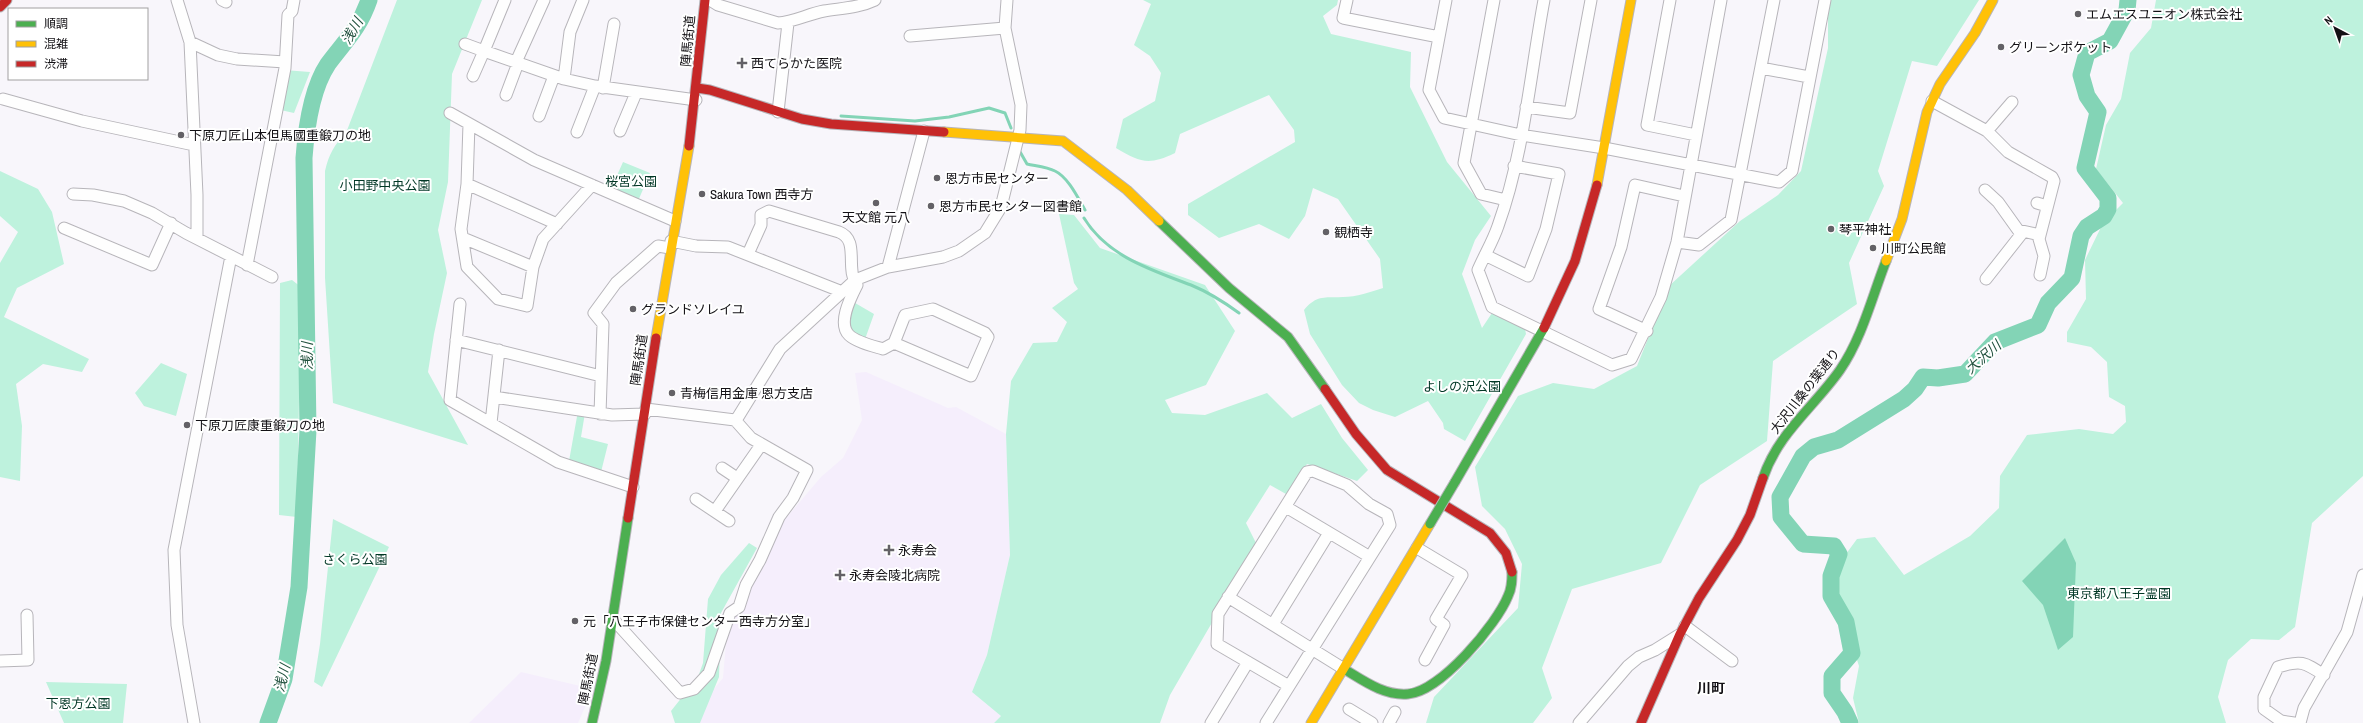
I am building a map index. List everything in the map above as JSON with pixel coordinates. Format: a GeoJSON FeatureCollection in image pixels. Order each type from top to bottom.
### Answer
{"type":"FeatureCollection","features":[{"type":"Feature","properties":{"kind":"street"},"geometry":{"type":"LineString","coordinates":[[0,7],[7,0]]}},
{"type":"Feature","properties":{"kind":"street"},"geometry":{"type":"LineString","coordinates":[[176,0],[190,42],[197,195],[197,237]]}},
{"type":"Feature","properties":{"kind":"street"},"geometry":{"type":"LineString","coordinates":[[247,265],[285,62],[288,15],[292,11],[294,0]]}},
{"type":"Feature","properties":{"kind":"street"},"geometry":{"type":"LineString","coordinates":[[473,76],[505,0]]}},
{"type":"Feature","properties":{"kind":"street"},"geometry":{"type":"LineString","coordinates":[[506,95],[517,63],[544,0]]}},
{"type":"Feature","properties":{"kind":"street"},"geometry":{"type":"LineString","coordinates":[[539,116],[559,77],[570,32],[583,0]]}},
{"type":"Feature","properties":{"kind":"street","name":"陣馬街道"},"geometry":{"type":"LineString","coordinates":[[592,723],[600,696],[671,244],[696,100],[705,0]]}},
{"type":"Feature","properties":{"kind":"street"},"geometry":{"type":"LineString","coordinates":[[710,0],[718,5],[778,23],[788,23],[822,11],[861,6],[876,0]]}},
{"type":"Feature","properties":{"kind":"street"},"geometry":{"type":"LineString","coordinates":[[735,420],[780,349],[840,291],[855,280],[888,267],[943,257],[959,251],[985,233],[1001,206],[1019,137],[1021,105],[1005,28],[1007,0]]}},
{"type":"Feature","properties":{"kind":"street"},"geometry":{"type":"LineString","coordinates":[[1347,0],[1343,18],[1439,37]]}},
{"type":"Feature","properties":{"kind":"street"},"geometry":{"type":"LineString","coordinates":[[1446,0],[1429,90],[1444,118],[1521,135],[1604,148],[1690,166],[1779,182],[1792,171],[1825,0]]}},
{"type":"Feature","properties":{"kind":"street"},"geometry":{"type":"LineString","coordinates":[[1494,0],[1464,163],[1481,194],[1506,200]]}},
{"type":"Feature","properties":{"kind":"street"},"geometry":{"type":"LineString","coordinates":[[1544,0],[1521,135],[1506,200],[1498,227],[1478,270],[1492,307],[1612,365],[1632,359],[1647,331],[1661,297],[1677,242],[1684,196],[1721,0]]}},
{"type":"Feature","properties":{"kind":"street"},"geometry":{"type":"LineString","coordinates":[[1526,106],[1570,113],[1591,0]]}},
{"type":"Feature","properties":{"kind":"street"},"geometry":{"type":"LineString","coordinates":[[1311,723],[1417,548],[1542,332],[1562,289],[1586,228],[1604,148],[1631,0]]}},
{"type":"Feature","properties":{"kind":"street"},"geometry":{"type":"LineString","coordinates":[[1670,0],[1647,125],[1696,135]]}},
{"type":"Feature","properties":{"kind":"street"},"geometry":{"type":"LineString","coordinates":[[1677,242],[1699,245],[1731,220],[1774,0]]}},
{"type":"Feature","properties":{"kind":"street","name":"大沢川桑の葉通り"},"geometry":{"type":"LineString","coordinates":[[1641,723],[1682,630],[1699,598],[1737,540],[1750,514],[1764,474],[1785,434],[1839,371],[1852,351],[1896,240],[1911,184],[1927,112],[1940,84],[1976,33],[1993,0]]}},
{"type":"Feature","properties":{"kind":"street"},"geometry":{"type":"LineString","coordinates":[[778,112],[788,23]]}},
{"type":"Feature","properties":{"kind":"street"},"geometry":{"type":"LineString","coordinates":[[577,132],[599,87],[614,24]]}},
{"type":"Feature","properties":{"kind":"street"},"geometry":{"type":"LineString","coordinates":[[910,36],[1005,28]]}},
{"type":"Feature","properties":{"kind":"street"},"geometry":{"type":"LineString","coordinates":[[190,42],[218,55],[236,59],[285,62]]}},
{"type":"Feature","properties":{"kind":"street"},"geometry":{"type":"LineString","coordinates":[[465,44],[559,77],[599,87],[696,100]]}},
{"type":"Feature","properties":{"kind":"street"},"geometry":{"type":"LineString","coordinates":[[1761,68],[1809,77]]}},
{"type":"Feature","properties":{"kind":"street"},"geometry":{"type":"LineString","coordinates":[[697,88],[710,90],[809,121],[860,121],[924,131],[1063,141],[1072,146],[1127,190],[1229,288],[1288,337],[1356,434],[1387,470],[1490,533],[1501,544],[1509,560],[1512,578],[1507,600],[1499,614],[1439,681],[1423,691],[1398,694],[1385,692],[1344,669],[1313,648],[1228,597]]}},
{"type":"Feature","properties":{"kind":"street"},"geometry":{"type":"LineString","coordinates":[[620,131],[636,93]]}},
{"type":"Feature","properties":{"kind":"street"},"geometry":{"type":"LineString","coordinates":[[4,99],[82,121],[194,145]]}},
{"type":"Feature","properties":{"kind":"street"},"geometry":{"type":"LineString","coordinates":[[1932,100],[1987,131],[2008,152],[2052,177],[2054,181],[2042,205],[2040,235],[2038,239],[2044,256],[2040,275]]}},
{"type":"Feature","properties":{"kind":"street"},"geometry":{"type":"LineString","coordinates":[[1987,131],[2012,102]]}},
{"type":"Feature","properties":{"kind":"street"},"geometry":{"type":"LineString","coordinates":[[450,113],[534,160],[675,221]]}},
{"type":"Feature","properties":{"kind":"street"},"geometry":{"type":"LineString","coordinates":[[469,124],[467,184],[461,229],[462,238],[467,267],[498,299],[527,306],[533,267],[543,239],[592,185]]}},
{"type":"Feature","properties":{"kind":"street"},"geometry":{"type":"LineString","coordinates":[[888,267],[924,131]]}},
{"type":"Feature","properties":{"kind":"street"},"geometry":{"type":"LineString","coordinates":[[1485,255],[1528,276],[1546,229],[1559,174],[1514,166]]}},
{"type":"Feature","properties":{"kind":"street"},"geometry":{"type":"LineString","coordinates":[[467,184],[557,224]]}},
{"type":"Feature","properties":{"kind":"street"},"geometry":{"type":"LineString","coordinates":[[1647,331],[1599,309],[1621,248],[1635,185],[1684,196]]}},
{"type":"Feature","properties":{"kind":"street"},"geometry":{"type":"LineString","coordinates":[[1985,190],[1998,202],[2018,230],[2040,235]]}},
{"type":"Feature","properties":{"kind":"street"},"geometry":{"type":"LineString","coordinates":[[73,194],[93,195],[124,201],[172,223],[186,233],[197,237],[272,277]]}},
{"type":"Feature","properties":{"kind":"street"},"geometry":{"type":"LineString","coordinates":[[748,254],[761,225],[761,215],[769,211],[846,235],[850,241],[852,273],[857,285],[846,308],[848,334],[883,349],[894,342],[905,315],[933,309],[984,333],[988,337],[971,376],[894,342]]}},
{"type":"Feature","properties":{"kind":"street"},"geometry":{"type":"LineString","coordinates":[[64,228],[152,265],[172,223]]}},
{"type":"Feature","properties":{"kind":"street"},"geometry":{"type":"LineString","coordinates":[[1986,279],[2023,232]]}},
{"type":"Feature","properties":{"kind":"street"},"geometry":{"type":"LineString","coordinates":[[462,238],[533,267]]}},
{"type":"Feature","properties":{"kind":"street"},"geometry":{"type":"LineString","coordinates":[[600,414],[603,324],[594,313],[616,283],[658,246],[671,244],[728,247],[840,291]]}},
{"type":"Feature","properties":{"kind":"street"},"geometry":{"type":"LineString","coordinates":[[194,723],[177,625],[174,550],[231,256]]}},
{"type":"Feature","properties":{"kind":"street"},"geometry":{"type":"LineString","coordinates":[[460,304],[450,400],[558,462],[633,487]]}},
{"type":"Feature","properties":{"kind":"street"},"geometry":{"type":"LineString","coordinates":[[456,340],[601,376]]}},
{"type":"Feature","properties":{"kind":"street"},"geometry":{"type":"LineString","coordinates":[[491,423],[499,350]]}},
{"type":"Feature","properties":{"kind":"street"},"geometry":{"type":"LineString","coordinates":[[494,397],[600,414],[645,411],[735,420],[751,438],[761,445],[807,470],[793,498],[778,517],[760,560],[746,585],[739,607],[730,613],[713,665],[704,680],[694,689],[680,693],[612,618]]}},
{"type":"Feature","properties":{"kind":"street"},"geometry":{"type":"LineString","coordinates":[[715,511],[761,445]]}},
{"type":"Feature","properties":{"kind":"street"},"geometry":{"type":"LineString","coordinates":[[722,468],[737,478]]}},
{"type":"Feature","properties":{"kind":"street"},"geometry":{"type":"LineString","coordinates":[[1266,723],[1390,525],[1387,514],[1369,504],[1347,485],[1313,472],[1307,472],[1218,614],[1217,644],[1289,686]]}},
{"type":"Feature","properties":{"kind":"street"},"geometry":{"type":"LineString","coordinates":[[696,499],[729,521]]}},
{"type":"Feature","properties":{"kind":"street"},"geometry":{"type":"LineString","coordinates":[[1286,507],[1329,534],[1370,557]]}},
{"type":"Feature","properties":{"kind":"street"},"geometry":{"type":"LineString","coordinates":[[1273,624],[1329,534]]}},
{"type":"Feature","properties":{"kind":"street"},"geometry":{"type":"LineString","coordinates":[[1417,548],[1462,575],[1436,619],[1444,625],[1425,660]]}},
{"type":"Feature","properties":{"kind":"street"},"geometry":{"type":"LineString","coordinates":[[2300,723],[2304,708],[2347,632],[2363,575]]}},
{"type":"Feature","properties":{"kind":"street"},"geometry":{"type":"LineString","coordinates":[[0,661],[28,660],[27,615]]}},
{"type":"Feature","properties":{"kind":"street"},"geometry":{"type":"LineString","coordinates":[[1579,723],[1628,666],[1639,657],[1655,650],[1682,630],[1732,661]]}},
{"type":"Feature","properties":{"kind":"street"},"geometry":{"type":"LineString","coordinates":[[1211,723],[1248,662]]}},
{"type":"Feature","properties":{"kind":"street"},"geometry":{"type":"LineString","coordinates":[[2294,723],[2281,721],[2264,709],[2264,696],[2278,666],[2294,662],[2304,662],[2324,675]]}},
{"type":"Feature","properties":{"kind":"street"},"geometry":{"type":"LineString","coordinates":[[1389,723],[1395,712]]}},
{"type":"Feature","properties":{"kind":"street"},"geometry":{"type":"LineString","coordinates":[[1352,715],[1372,723]]}},
{"type":"Feature","properties":{"kind":"shaded area","name":"永寿会"},"geometry":{"type":"Polygon","coordinates":[[[866,372],[948,408],[956,407],[1006,434],[1010,555],[987,655],[972,692],[1001,716],[994,723],[686,723],[723,678],[726,643],[734,616],[742,614],[753,584],[782,523],[821,477],[843,458],[862,420],[855,373],[866,372]]]}},
{"type":"Feature","properties":{"kind":"shaded area"},"geometry":{"type":"Polygon","coordinates":[[[2065,538],[2076,563],[2073,637],[2058,650],[2043,605],[2022,581],[2065,538]]]}},
{"type":"Feature","properties":{"kind":"shaded area"},"geometry":{"type":"Polygon","coordinates":[[[521,672],[593,689],[578,723],[469,723],[521,672]]]}},
{"type":"Feature","properties":{"kind":"green space","name":"小田野中央公園"},"geometry":{"type":"Polygon","coordinates":[[[397,0],[482,0],[452,74],[448,182],[438,230],[447,273],[434,334],[428,372],[468,445],[333,403],[325,278],[325,171],[332,150],[346,133],[397,0]]]}},
{"type":"Feature","properties":{"kind":"green space","name":"よしの沢公園"},"geometry":{"type":"Polygon","coordinates":[[[1143,0],[1338,0],[1337,5],[1323,16],[1331,34],[1411,52],[1410,87],[1447,162],[1491,216],[1475,240],[1462,274],[1482,328],[1492,313],[1525,329],[1526,334],[1465,441],[1444,429],[1443,423],[1428,401],[1395,417],[1373,410],[1359,403],[1342,385],[1310,334],[1304,310],[1313,301],[1327,297],[1348,297],[1383,288],[1380,259],[1338,199],[1313,188],[1305,216],[1289,239],[1259,224],[1219,238],[1188,215],[1188,204],[1295,142],[1294,130],[1269,95],[1180,134],[1175,153],[1158,160],[1144,161],[1132,157],[1116,148],[1123,119],[1155,101],[1161,73],[1150,56],[1134,45],[1151,4],[1143,0]]]}},
{"type":"Feature","properties":{"kind":"green space"},"geometry":{"type":"Polygon","coordinates":[[[1828,0],[1979,0],[1937,66],[1912,61],[1878,171],[1884,186],[1849,263],[1857,304],[1773,361],[1767,441],[1700,485],[1661,563],[1572,589],[1542,668],[1552,698],[1533,723],[1426,723],[1434,697],[1518,608],[1522,564],[1505,529],[1482,506],[1475,467],[1518,396],[1553,383],[1594,389],[1637,366],[1669,286],[1740,221],[1778,195],[1801,171],[1828,48],[1828,0]]]}},
{"type":"Feature","properties":{"kind":"green space","name":"東京都八王子霊園"},"geometry":{"type":"Polygon","coordinates":[[[2156,0],[2363,0],[2363,476],[2312,523],[2295,627],[2279,640],[2251,639],[2228,660],[2218,697],[2226,723],[1859,723],[1853,698],[1859,666],[1833,588],[1843,558],[1857,539],[1875,537],[1904,575],[1970,536],[1999,508],[2000,476],[2027,435],[2079,429],[2113,434],[2126,422],[2125,406],[2109,397],[2107,362],[2091,347],[2067,342],[2067,332],[2086,299],[2085,260],[2103,223],[2123,203],[2096,169],[2106,125],[2121,99],[2130,53],[2151,28],[2156,0]]]}},
{"type":"Feature","properties":{"kind":"green space"},"geometry":{"type":"Polygon","coordinates":[[[284,70],[310,72],[294,113],[276,109],[284,70]]]}},
{"type":"Feature","properties":{"kind":"green space","name":"桜宮公園"},"geometry":{"type":"Polygon","coordinates":[[[623,162],[650,173],[638,201],[611,189],[623,162]]]}},
{"type":"Feature","properties":{"kind":"green space"},"geometry":{"type":"Polygon","coordinates":[[[0,171],[38,189],[52,212],[64,264],[17,288],[4,317],[89,359],[82,372],[43,364],[16,384],[22,426],[20,481],[0,477],[0,263],[18,232],[0,216],[0,171]]]}},
{"type":"Feature","properties":{"kind":"green space"},"geometry":{"type":"Polygon","coordinates":[[[1059,214],[1074,215],[1100,248],[1205,285],[1235,331],[1206,385],[1165,400],[1172,413],[1205,415],[1267,393],[1292,418],[1321,404],[1342,438],[1368,470],[1357,481],[1307,464],[1286,494],[1270,485],[1246,523],[1257,545],[1170,695],[1160,723],[994,723],[1001,716],[972,692],[987,655],[1010,555],[1006,434],[1011,381],[1033,343],[1057,342],[1067,322],[1052,308],[1078,289],[1074,283],[1059,214]]]}},
{"type":"Feature","properties":{"kind":"green space"},"geometry":{"type":"Polygon","coordinates":[[[292,280],[301,287],[297,517],[279,515],[280,283],[292,280]]]}},
{"type":"Feature","properties":{"kind":"green space"},"geometry":{"type":"Polygon","coordinates":[[[850,300],[874,314],[864,342],[848,334],[850,300]]]}},
{"type":"Feature","properties":{"kind":"green space"},"geometry":{"type":"Polygon","coordinates":[[[161,363],[187,374],[176,416],[144,406],[135,393],[161,363]]]}},
{"type":"Feature","properties":{"kind":"green space"},"geometry":{"type":"Polygon","coordinates":[[[578,411],[585,413],[581,437],[608,444],[601,472],[569,461],[578,411]]]}},
{"type":"Feature","properties":{"kind":"green space","name":"さくら公園"},"geometry":{"type":"Polygon","coordinates":[[[333,519],[389,547],[322,687],[314,682],[320,644],[333,519]]]}},
{"type":"Feature","properties":{"kind":"green space"},"geometry":{"type":"Polygon","coordinates":[[[749,543],[757,548],[721,613],[719,677],[700,723],[675,723],[671,711],[698,677],[703,663],[708,599],[721,575],[749,543]]]}},
{"type":"Feature","properties":{"kind":"green space","name":"下恩方公園"},"geometry":{"type":"Polygon","coordinates":[[[46,682],[127,684],[123,723],[64,723],[46,682]]]}},
{"type":"Feature","properties":{"kind":"waterway","name":"浅川"},"geometry":{"type":"LineString","coordinates":[[268,723],[284,679],[299,587],[308,430],[304,158],[306,135],[314,97],[322,74],[356,27],[369,0]]}},
{"type":"Feature","properties":{"kind":"waterway","name":"大沢川"},"geometry":{"type":"LineString","coordinates":[[1850,723],[1845,712],[1832,693],[1832,676],[1852,653],[1846,622],[1831,596],[1831,576],[1839,554],[1834,546],[1803,544],[1781,517],[1780,497],[1803,456],[1814,447],[1838,440],[1904,399],[1915,389],[1923,377],[1938,378],[1965,374],[1995,342],[2038,325],[2048,303],[2072,278],[2081,236],[2087,227],[2104,216],[2108,209],[2108,198],[2085,168],[2098,112],[2087,96],[2081,75],[2087,53],[2110,41],[2127,10],[2128,0]]}},
{"type":"Feature","properties":{"kind":"waterway"},"geometry":{"type":"LineString","coordinates":[[841,116],[915,121],[949,117],[989,108],[1005,113],[1011,128]]}},
{"type":"Feature","properties":{"kind":"waterway"},"geometry":{"type":"LineString","coordinates":[[1019,150],[1027,164],[1052,170],[1060,174],[1072,188],[1085,210]]}},
{"type":"Feature","properties":{"kind":"waterway"},"geometry":{"type":"LineString","coordinates":[[1084,218],[1094,231],[1117,252],[1161,274],[1204,291],[1239,313]]}},
{"type":"Feature","properties":{"kind":"traffic: fast"},"geometry":{"type":"LineString","coordinates":[[1159,221],[1229,288],[1288,337],[1325,389]]}},
{"type":"Feature","properties":{"kind":"traffic: fast"},"geometry":{"type":"LineString","coordinates":[[1763,478],[1778,447],[1787,434],[1830,383],[1848,358],[1861,331],[1886,261]]}},
{"type":"Feature","properties":{"kind":"traffic: fast"},"geometry":{"type":"LineString","coordinates":[[1455,482],[1544,328]]}},
{"type":"Feature","properties":{"kind":"traffic: fast"},"geometry":{"type":"LineString","coordinates":[[1430,524],[1455,482]]}},
{"type":"Feature","properties":{"kind":"traffic: fast"},"geometry":{"type":"LineString","coordinates":[[592,723],[606,661],[628,518]]}},
{"type":"Feature","properties":{"kind":"traffic: fast"},"geometry":{"type":"LineString","coordinates":[[1344,669],[1374,687],[1391,693],[1408,694],[1421,690],[1436,682],[1466,655],[1492,623],[1502,608],[1509,593],[1512,584],[1512,572]]}},
{"type":"Feature","properties":{"kind":"traffic: slow"},"geometry":{"type":"LineString","coordinates":[[1597,185],[1631,0]]}},
{"type":"Feature","properties":{"kind":"traffic: slow"},"geometry":{"type":"LineString","coordinates":[[1886,261],[1902,219],[1927,112],[1940,84],[1975,33],[1993,0]]}},
{"type":"Feature","properties":{"kind":"traffic: slow"},"geometry":{"type":"LineString","coordinates":[[944,132],[1063,141],[1127,190],[1159,221]]}},
{"type":"Feature","properties":{"kind":"traffic: slow"},"geometry":{"type":"LineString","coordinates":[[656,338],[689,146]]}},
{"type":"Feature","properties":{"kind":"traffic: slow"},"geometry":{"type":"LineString","coordinates":[[1311,723],[1430,524]]}},
{"type":"Feature","properties":{"kind":"traffic: jam"},"geometry":{"type":"LineString","coordinates":[[0,7],[7,0]]}},
{"type":"Feature","properties":{"kind":"traffic: jam"},"geometry":{"type":"LineString","coordinates":[[689,146],[705,0]]}},
{"type":"Feature","properties":{"kind":"traffic: jam"},"geometry":{"type":"LineString","coordinates":[[697,88],[710,90],[802,119],[831,124],[944,132]]}},
{"type":"Feature","properties":{"kind":"traffic: jam"},"geometry":{"type":"LineString","coordinates":[[1544,328],[1575,261],[1597,185]]}},
{"type":"Feature","properties":{"kind":"traffic: jam"},"geometry":{"type":"LineString","coordinates":[[628,518],[656,338]]}},
{"type":"Feature","properties":{"kind":"traffic: jam"},"geometry":{"type":"LineString","coordinates":[[1325,389],[1356,434],[1387,470],[1490,533],[1506,553],[1512,572]]}},
{"type":"Feature","properties":{"kind":"traffic: jam"},"geometry":{"type":"LineString","coordinates":[[1641,723],[1680,634],[1699,598],[1737,540],[1750,515],[1763,478]]}},
{"type":"Feature","properties":{"kind":"place","name":"エムエスユニオン株式会社"},"geometry":{"type":"Point","coordinates":[2078,14]}},
{"type":"Feature","properties":{"kind":"place","name":"グリーンポケット"},"geometry":{"type":"Point","coordinates":[2001,47]}},
{"type":"Feature","properties":{"kind":"place","name":"西てらかた医院"},"geometry":{"type":"Point","coordinates":[742,63]}},
{"type":"Feature","properties":{"kind":"place","name":"下原刀匠山本但馬國重鍛刀の地"},"geometry":{"type":"Point","coordinates":[181,135]}},
{"type":"Feature","properties":{"kind":"place","name":"恩方市民センター"},"geometry":{"type":"Point","coordinates":[937,178]}},
{"type":"Feature","properties":{"kind":"place","name":"Sakura Town 西寺方"},"geometry":{"type":"Point","coordinates":[702,194]}},
{"type":"Feature","properties":{"kind":"place","name":"天文館 元八"},"geometry":{"type":"Point","coordinates":[876,203]}},
{"type":"Feature","properties":{"kind":"place","name":"恩方市民センター図書館"},"geometry":{"type":"Point","coordinates":[931,206]}},
{"type":"Feature","properties":{"kind":"place","name":"琴平神社"},"geometry":{"type":"Point","coordinates":[1831,229]}},
{"type":"Feature","properties":{"kind":"place","name":"観栖寺"},"geometry":{"type":"Point","coordinates":[1326,232]}},
{"type":"Feature","properties":{"kind":"place","name":"川町公民館"},"geometry":{"type":"Point","coordinates":[1873,248]}},
{"type":"Feature","properties":{"kind":"place","name":"グランドソレイユ"},"geometry":{"type":"Point","coordinates":[633,309]}},
{"type":"Feature","properties":{"kind":"place","name":"青梅信用金庫 恩方支店"},"geometry":{"type":"Point","coordinates":[672,393]}},
{"type":"Feature","properties":{"kind":"place","name":"下原刀匠康重鍛刀の地"},"geometry":{"type":"Point","coordinates":[187,425]}},
{"type":"Feature","properties":{"kind":"place","name":"永寿会"},"geometry":{"type":"Point","coordinates":[889,550]}},
{"type":"Feature","properties":{"kind":"place","name":"永寿会陵北病院"},"geometry":{"type":"Point","coordinates":[840,575]}},
{"type":"Feature","properties":{"kind":"place","name":"元「八王子市保健センター西寺方分室」"},"geometry":{"type":"Point","coordinates":[575,621]}},
{"type":"Feature","properties":{"kind":"district","name":"川町"},"geometry":{"type":"Point","coordinates":[1711,688]}}]}
